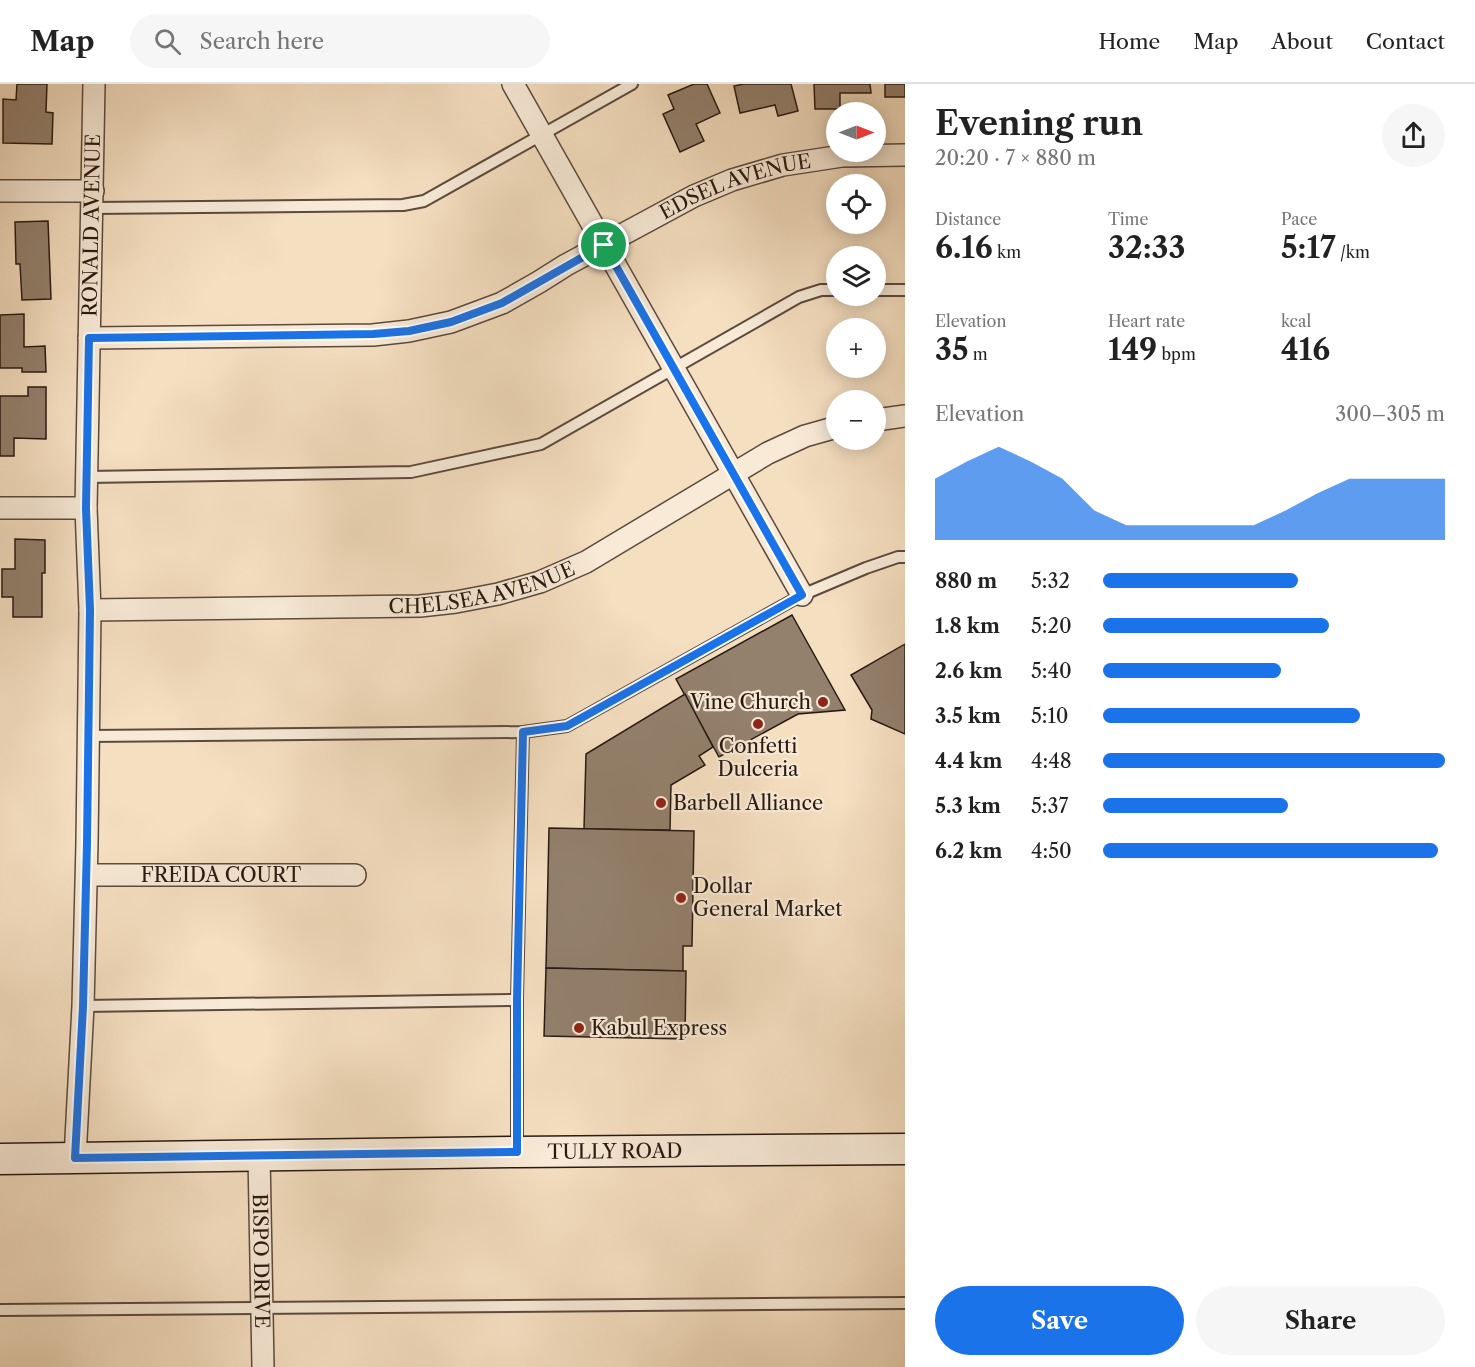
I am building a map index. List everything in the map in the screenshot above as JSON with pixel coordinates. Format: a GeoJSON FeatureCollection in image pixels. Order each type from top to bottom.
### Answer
{"type":"FeatureCollection","features":[{"type":"Feature","properties":{"kind":"main road","name":"TULLY ROAD"},"geometry":{"type":"LineString","coordinates":[[0,1159],[905,1149]]}},
{"type":"Feature","properties":{"kind":"street","name":"RONALD AVENUE"},"geometry":{"type":"LineString","coordinates":[[75,1158],[87,875],[90,610],[86,477],[94,84]]}},
{"type":"Feature","properties":{"kind":"street"},"geometry":{"type":"LineString","coordinates":[[513,84],[802,595]]}},
{"type":"Feature","properties":{"kind":"street","name":"EDSEL AVENUE"},"geometry":{"type":"LineString","coordinates":[[89,338],[373,334],[409,331],[451,322],[502,303],[694,196],[732,180],[783,165],[842,156],[905,155]]}},
{"type":"Feature","properties":{"kind":"street"},"geometry":{"type":"LineString","coordinates":[[0,190],[92,200]]}},
{"type":"Feature","properties":{"kind":"street"},"geometry":{"type":"LineString","coordinates":[[886,419],[905,416]]}},
{"type":"Feature","properties":{"kind":"street","name":"CHELSEA AVENUE"},"geometry":{"type":"LineString","coordinates":[[90,610],[420,606],[498,594],[540,582],[586,562],[768,453],[806,436],[826,430]]}},
{"type":"Feature","properties":{"kind":"street"},"geometry":{"type":"LineString","coordinates":[[0,508],[86,508]]}},
{"type":"Feature","properties":{"kind":"street","name":"FREIDA COURT"},"geometry":{"type":"LineString","coordinates":[[87,875],[355,875]]}},
{"type":"Feature","properties":{"kind":"street","name":"BISPO DRIVE"},"geometry":{"type":"LineString","coordinates":[[259,1155],[263,1367]]}},
{"type":"Feature","properties":{"kind":"lane"},"geometry":{"type":"LineString","coordinates":[[92,200],[403,205],[423,201],[632,84]]}},
{"type":"Feature","properties":{"kind":"lane"},"geometry":{"type":"LineString","coordinates":[[86,477],[411,472],[541,444],[799,297],[826,290]]}},
{"type":"Feature","properties":{"kind":"lane"},"geometry":{"type":"LineString","coordinates":[[886,290],[905,290]]}},
{"type":"Feature","properties":{"kind":"lane"},"geometry":{"type":"LineString","coordinates":[[89,736],[523,732],[567,726],[802,595],[867,568],[898,557],[905,557]]}},
{"type":"Feature","properties":{"kind":"lane"},"geometry":{"type":"LineString","coordinates":[[517,1152],[517,1000],[523,732]]}},
{"type":"Feature","properties":{"kind":"lane"},"geometry":{"type":"LineString","coordinates":[[83,1006],[517,1000]]}},
{"type":"Feature","properties":{"kind":"lane"},"geometry":{"type":"LineString","coordinates":[[0,1310],[905,1303]]}},
{"type":"Feature","properties":{"kind":"building"},"geometry":{"type":"Polygon","coordinates":[[[17,84],[47,84],[46,112],[53,113],[52,144],[3,143],[3,99],[16,100],[17,84]]]}},
{"type":"Feature","properties":{"kind":"building"},"geometry":{"type":"Polygon","coordinates":[[[694,84],[707,84],[720,113],[696,124],[704,141],[680,152],[663,114],[674,109],[668,95],[694,84]]]}},
{"type":"Feature","properties":{"kind":"building"},"geometry":{"type":"Polygon","coordinates":[[[791,84],[798,111],[778,116],[775,105],[740,113],[734,86],[791,84]]]}},
{"type":"Feature","properties":{"kind":"building"},"geometry":{"type":"Polygon","coordinates":[[[814,84],[870,84],[871,93],[840,93],[840,102],[826,102],[826,109],[815,109],[814,84]]]}},
{"type":"Feature","properties":{"kind":"building"},"geometry":{"type":"Polygon","coordinates":[[[885,84],[905,84],[905,97],[885,97],[885,84]]]}},
{"type":"Feature","properties":{"kind":"building"},"geometry":{"type":"Polygon","coordinates":[[[48,221],[51,299],[22,300],[20,264],[16,264],[15,222],[48,221]]]}},
{"type":"Feature","properties":{"kind":"building"},"geometry":{"type":"Polygon","coordinates":[[[24,314],[24,347],[45,346],[46,372],[22,372],[22,368],[0,368],[0,315],[24,314]]]}},
{"type":"Feature","properties":{"kind":"building"},"geometry":{"type":"Polygon","coordinates":[[[28,387],[46,387],[46,439],[14,438],[14,456],[0,456],[0,396],[28,396],[28,387]]]}},
{"type":"Feature","properties":{"kind":"building"},"geometry":{"type":"Polygon","coordinates":[[[15,539],[45,540],[42,617],[13,617],[13,597],[2,597],[2,569],[15,569],[15,539]]]}},
{"type":"Feature","properties":{"kind":"building"},"geometry":{"type":"Polygon","coordinates":[[[792,615],[845,710],[798,714],[719,757],[676,679],[792,615]]]}},
{"type":"Feature","properties":{"kind":"building"},"geometry":{"type":"Polygon","coordinates":[[[905,644],[905,734],[871,719],[872,710],[851,675],[905,644]]]}},
{"type":"Feature","properties":{"kind":"building"},"geometry":{"type":"Polygon","coordinates":[[[685,694],[713,747],[699,756],[705,765],[671,785],[670,830],[584,829],[586,754],[685,694]]]}},
{"type":"Feature","properties":{"kind":"building"},"geometry":{"type":"Polygon","coordinates":[[[549,828],[694,831],[692,946],[683,946],[683,971],[546,968],[549,828]]]}},
{"type":"Feature","properties":{"kind":"building"},"geometry":{"type":"Polygon","coordinates":[[[546,968],[686,971],[685,1039],[544,1036],[546,968]]]}},
{"type":"Feature","properties":{"kind":"place","name":"Vine Church"},"geometry":{"type":"Point","coordinates":[823,702]}},
{"type":"Feature","properties":{"kind":"place","name":"Confetti Dulceria"},"geometry":{"type":"Point","coordinates":[758,724]}},
{"type":"Feature","properties":{"kind":"place","name":"Barbell Alliance"},"geometry":{"type":"Point","coordinates":[661,803]}},
{"type":"Feature","properties":{"kind":"place","name":"Dollar General Market"},"geometry":{"type":"Point","coordinates":[681,898]}},
{"type":"Feature","properties":{"kind":"place","name":"Kabul Express"},"geometry":{"type":"Point","coordinates":[579,1028]}},
{"type":"Feature","properties":{"kind":"route"},"geometry":{"type":"LineString","coordinates":[[604,245],[802,595],[567,726],[523,732],[517,1000],[517,1152],[75,1158],[83,1006],[89,736],[90,610],[86,508],[89,338],[373,334],[409,331],[451,322],[502,303],[604,245]]}}]}
